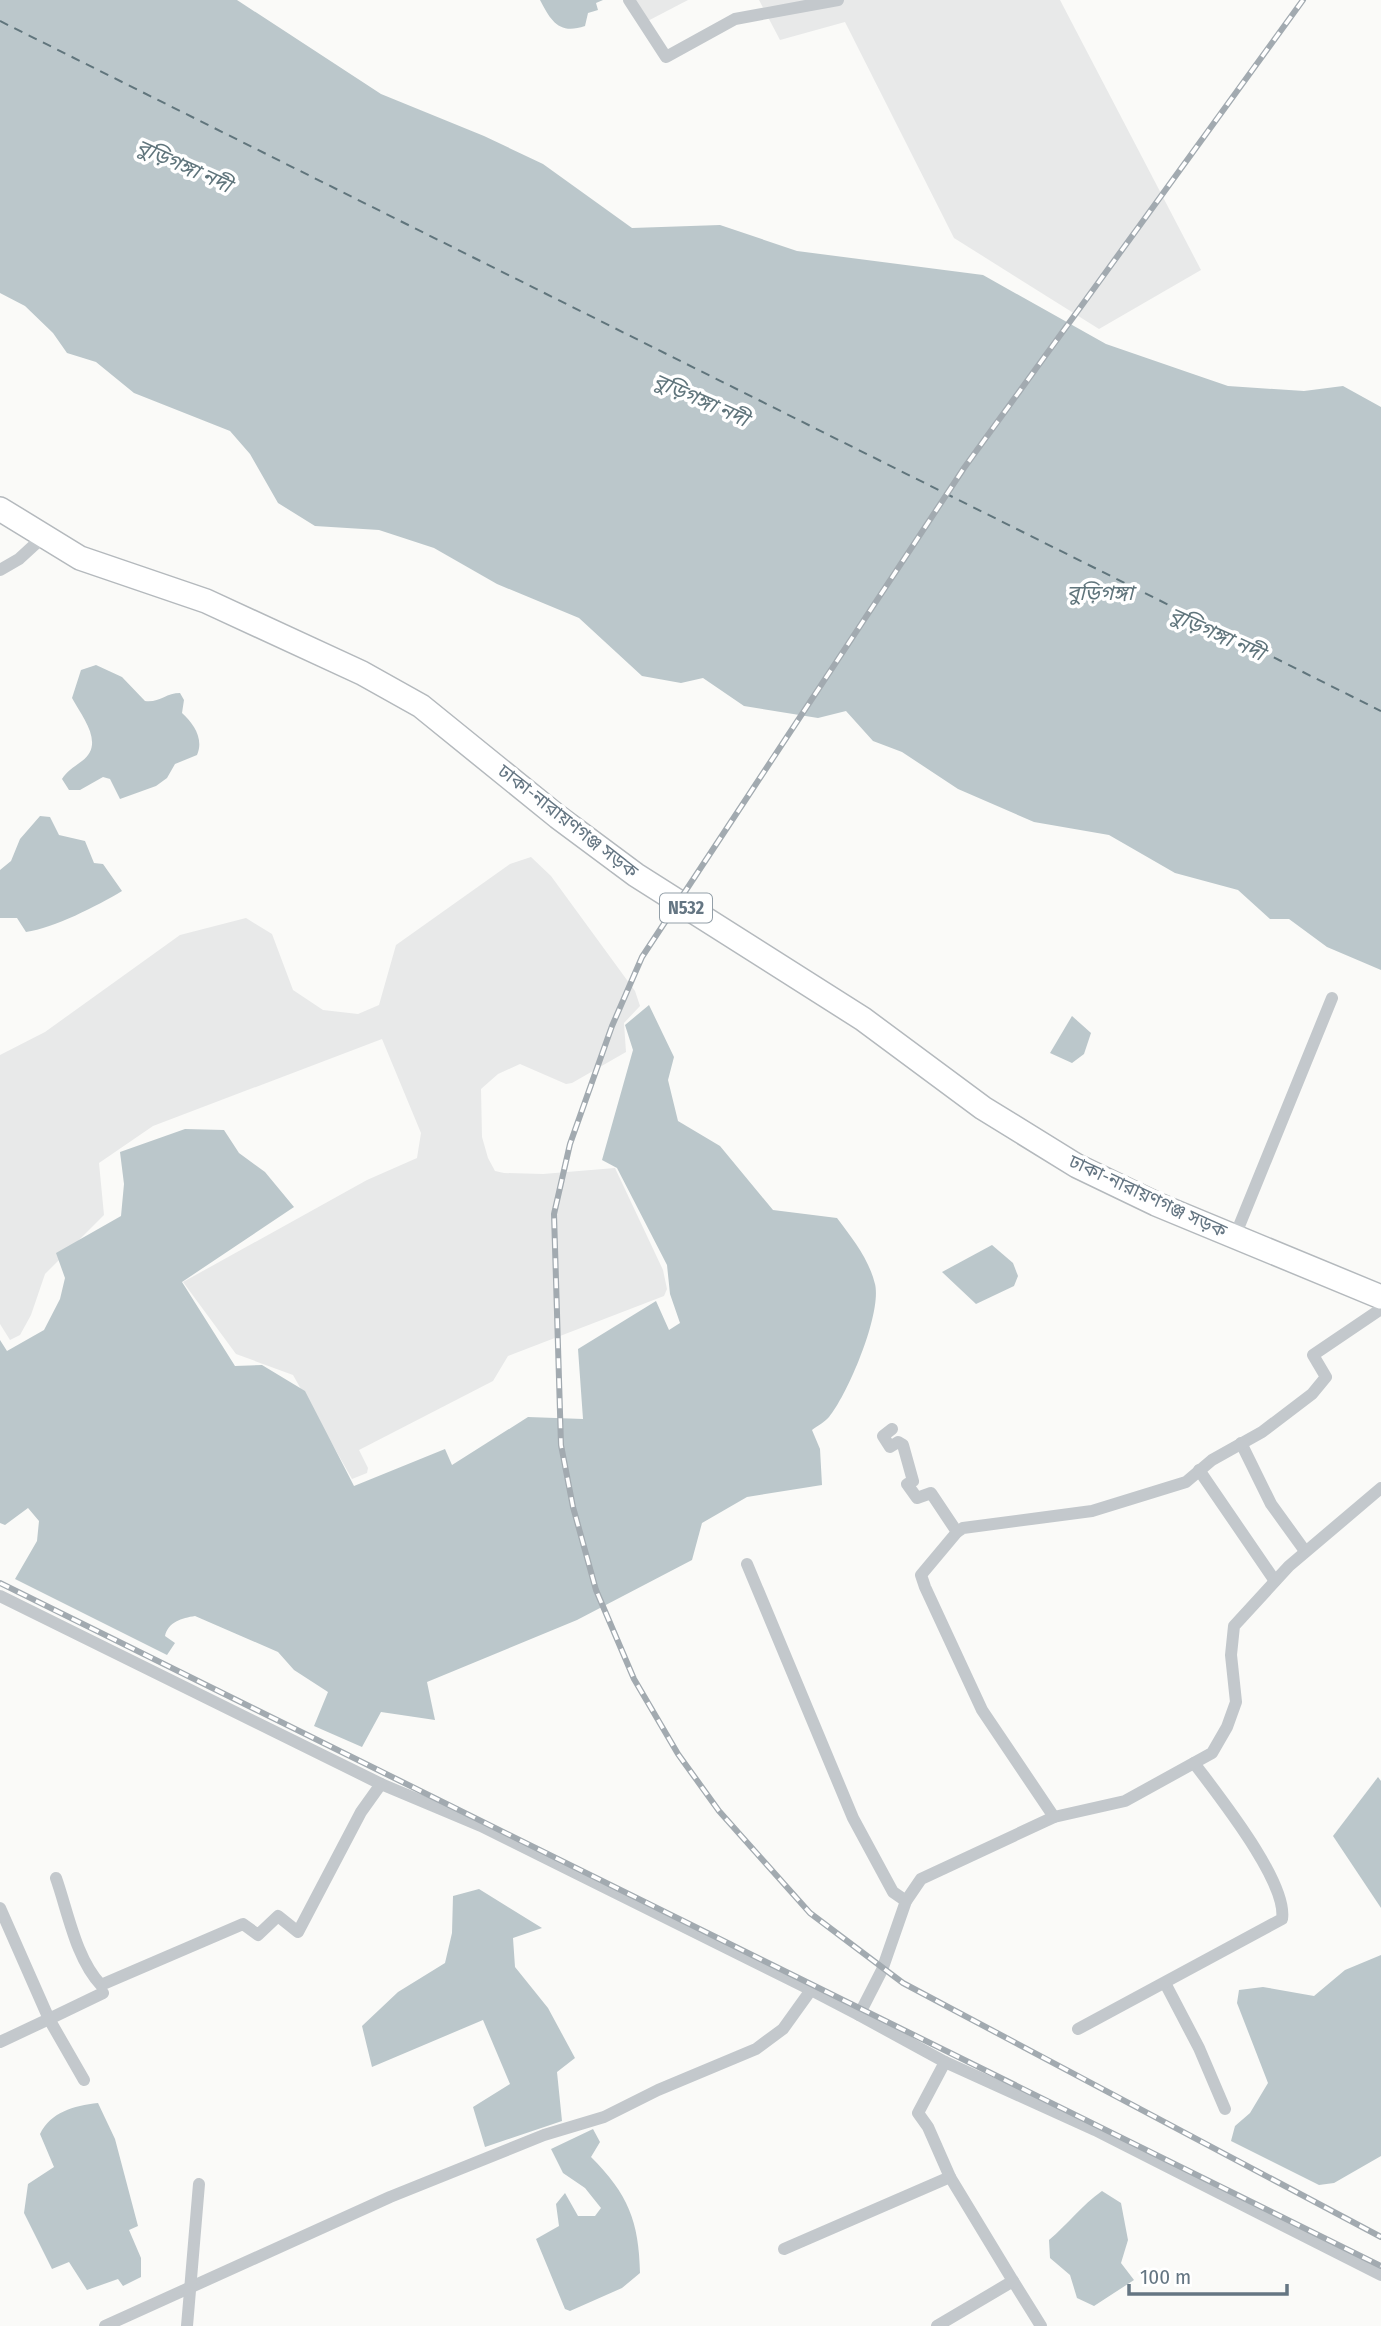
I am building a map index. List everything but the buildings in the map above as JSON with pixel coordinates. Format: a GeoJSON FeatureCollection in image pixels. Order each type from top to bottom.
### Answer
{"type":"FeatureCollection","features":[{"type":"Feature","properties":{"kind":"highway","name":"ঢাকা-নারায়ণগঞ্জ সড়ক"},"geometry":{"type":"LineString","coordinates":[[0,509],[43,537],[101,568],[206,601],[362,673],[421,706],[636,875],[863,1019],[983,1108],[1077,1166],[1156,1204],[1381,1297]]}},
{"type":"Feature","properties":{"kind":"street"},"geometry":{"type":"LineString","coordinates":[[629,0],[666,57],[735,19],[838,0]]}},
{"type":"Feature","properties":{"kind":"street"},"geometry":{"type":"LineString","coordinates":[[0,570],[19,559],[43,537]]}},
{"type":"Feature","properties":{"kind":"street"},"geometry":{"type":"LineString","coordinates":[[1235,1236],[1332,998]]}},
{"type":"Feature","properties":{"kind":"street"},"geometry":{"type":"LineString","coordinates":[[1054,1817],[982,1710],[920,1575],[963,1528],[1030,1517],[1092,1511],[1186,1482],[1199,1470],[1312,1394],[1326,1377],[1313,1355],[1381,1309]]}},
{"type":"Feature","properties":{"kind":"street"},"geometry":{"type":"LineString","coordinates":[[892,1429],[883,1436],[885,1445],[890,1447],[898,1442],[902,1445],[913,1481],[907,1484],[912,1492],[917,1498],[931,1493],[957,1532]]}},
{"type":"Feature","properties":{"kind":"street"},"geometry":{"type":"LineString","coordinates":[[1241,1443],[1271,1504],[1305,1551]]}},
{"type":"Feature","properties":{"kind":"street"},"geometry":{"type":"LineString","coordinates":[[1199,1470],[1275,1581]]}},
{"type":"Feature","properties":{"kind":"street"},"geometry":{"type":"LineString","coordinates":[[859,2015],[882,1970],[906,1901],[921,1879],[1054,1817],[1125,1801],[1212,1753],[1227,1727],[1236,1702],[1231,1655],[1234,1626],[1305,1551],[1381,1488]]}},
{"type":"Feature","properties":{"kind":"street"},"geometry":{"type":"LineString","coordinates":[[747,1564],[853,1818],[893,1892],[906,1901]]}},
{"type":"Feature","properties":{"kind":"street"},"geometry":{"type":"LineString","coordinates":[[0,1596],[380,1784],[481,1826],[598,1887],[811,1990],[945,2062],[1095,2130],[1381,2275]]}},
{"type":"Feature","properties":{"kind":"street"},"geometry":{"type":"LineString","coordinates":[[1078,2029],[1255,1936],[1283,1916],[1278,1893],[1251,1840],[1194,1763]]}},
{"type":"Feature","properties":{"kind":"street"},"geometry":{"type":"LineString","coordinates":[[56,1878],[77,1941],[93,1978],[101,1986],[243,1924],[258,1935],[278,1916],[298,1932],[361,1812],[380,1784]]}},
{"type":"Feature","properties":{"kind":"street"},"geometry":{"type":"LineString","coordinates":[[0,1908],[50,2019],[84,2080]]}},
{"type":"Feature","properties":{"kind":"street"},"geometry":{"type":"LineString","coordinates":[[1165,1983],[1199,2048],[1225,2109]]}},
{"type":"Feature","properties":{"kind":"street"},"geometry":{"type":"LineString","coordinates":[[105,2326],[390,2197],[544,2135],[604,2118],[658,2090],[720,2067],[756,2049],[783,2029],[811,1990]]}},
{"type":"Feature","properties":{"kind":"street"},"geometry":{"type":"LineString","coordinates":[[0,2042],[103,1993]]}},
{"type":"Feature","properties":{"kind":"street"},"geometry":{"type":"LineString","coordinates":[[945,2062],[918,2113],[928,2127],[950,2177],[1041,2326]]}},
{"type":"Feature","properties":{"kind":"street"},"geometry":{"type":"LineString","coordinates":[[784,2249],[950,2177]]}},
{"type":"Feature","properties":{"kind":"street"},"geometry":{"type":"LineString","coordinates":[[187,2326],[188,2287],[199,2184]]}},
{"type":"Feature","properties":{"kind":"street"},"geometry":{"type":"LineString","coordinates":[[937,2326],[1013,2281]]}},
{"type":"Feature","properties":{"kind":"shaded area"},"geometry":{"type":"Polygon","coordinates":[[[625,0],[688,0],[640,25],[625,0]]]}},
{"type":"Feature","properties":{"kind":"shaded area"},"geometry":{"type":"Polygon","coordinates":[[[759,0],[1060,0],[1201,270],[1099,329],[954,238],[845,22],[780,40],[759,0]]]}},
{"type":"Feature","properties":{"kind":"shaded area"},"geometry":{"type":"Polygon","coordinates":[[[531,857],[551,876],[635,991],[640,1006],[624,1023],[626,1052],[572,1083],[566,1084],[520,1064],[498,1074],[481,1089],[482,1137],[488,1158],[495,1171],[504,1173],[543,1174],[615,1168],[663,1270],[667,1289],[664,1296],[508,1356],[493,1381],[359,1450],[368,1468],[367,1473],[352,1479],[293,1375],[236,1354],[183,1282],[367,1180],[417,1158],[421,1133],[382,1039],[153,1126],[99,1163],[104,1215],[45,1274],[31,1315],[20,1335],[10,1340],[0,1324],[0,1055],[45,1032],[180,935],[246,918],[272,934],[293,990],[323,1010],[358,1014],[379,1005],[396,945],[510,864],[531,857]]]}},
{"type":"Feature","properties":{"kind":"water","name":"বুড়িগঙ্গা"},"geometry":{"type":"Polygon","coordinates":[[[0,0],[237,0],[381,94],[484,136],[543,164],[632,228],[720,225],[797,251],[983,275],[1106,344],[1228,386],[1304,391],[1343,386],[1381,407],[1381,970],[1327,947],[1289,919],[1270,919],[1238,890],[1175,873],[1109,835],[1034,822],[958,789],[902,752],[873,741],[846,711],[818,718],[744,706],[703,678],[681,683],[642,676],[579,618],[497,584],[434,548],[379,530],[315,526],[278,503],[250,454],[230,431],[134,393],[96,362],[67,353],[53,333],[25,306],[0,293],[0,0]]]}},
{"type":"Feature","properties":{"kind":"water"},"geometry":{"type":"Polygon","coordinates":[[[540,0],[603,0],[596,3],[598,10],[588,13],[585,26],[569,29],[552,20],[540,0]]]}},
{"type":"Feature","properties":{"kind":"water"},"geometry":{"type":"Polygon","coordinates":[[[96,665],[122,677],[145,701],[180,693],[184,700],[182,713],[194,727],[199,743],[197,755],[175,764],[167,778],[156,786],[120,799],[110,779],[103,777],[80,790],[69,790],[62,779],[89,754],[92,747],[90,731],[72,698],[81,670],[96,665]]]}},
{"type":"Feature","properties":{"kind":"water"},"geometry":{"type":"Polygon","coordinates":[[[40,816],[50,817],[59,835],[85,841],[94,863],[103,864],[122,891],[88,910],[26,932],[17,918],[0,918],[0,870],[11,861],[20,839],[40,816]]]}},
{"type":"Feature","properties":{"kind":"water"},"geometry":{"type":"Polygon","coordinates":[[[649,1005],[674,1057],[668,1080],[678,1121],[720,1146],[773,1210],[837,1218],[869,1266],[876,1297],[869,1333],[837,1406],[827,1419],[812,1430],[820,1449],[822,1485],[747,1497],[702,1523],[692,1560],[577,1620],[427,1682],[435,1720],[381,1712],[362,1747],[314,1726],[328,1692],[294,1670],[278,1652],[195,1616],[169,1627],[165,1636],[175,1643],[167,1655],[15,1579],[37,1541],[39,1521],[28,1508],[5,1525],[0,1523],[0,1340],[7,1351],[44,1330],[60,1299],[65,1278],[56,1253],[121,1216],[124,1184],[120,1152],[185,1129],[224,1130],[239,1153],[265,1172],[294,1207],[182,1282],[235,1366],[262,1365],[305,1391],[354,1486],[445,1449],[452,1465],[528,1417],[583,1419],[578,1349],[656,1301],[669,1330],[680,1323],[670,1294],[667,1265],[617,1168],[602,1160],[633,1050],[625,1025],[649,1005]]]}},
{"type":"Feature","properties":{"kind":"water"},"geometry":{"type":"Polygon","coordinates":[[[1072,1016],[1091,1033],[1084,1054],[1072,1063],[1050,1053],[1072,1016]]]}},
{"type":"Feature","properties":{"kind":"water"},"geometry":{"type":"Polygon","coordinates":[[[992,1245],[1013,1263],[1018,1276],[1014,1286],[976,1304],[942,1272],[992,1245]]]}},
{"type":"Feature","properties":{"kind":"water"},"geometry":{"type":"Polygon","coordinates":[[[1378,1777],[1381,1781],[1381,1908],[1333,1836],[1378,1777]]]}},
{"type":"Feature","properties":{"kind":"water"},"geometry":{"type":"Polygon","coordinates":[[[479,1889],[542,1928],[513,1938],[515,1967],[548,2008],[575,2058],[557,2072],[562,2121],[485,2147],[473,2107],[510,2084],[483,2020],[372,2067],[362,2026],[398,1992],[445,1963],[452,1933],[453,1896],[479,1889]]]}},
{"type":"Feature","properties":{"kind":"water"},"geometry":{"type":"Polygon","coordinates":[[[1381,1955],[1381,2156],[1334,2183],[1319,2185],[1231,2141],[1235,2126],[1250,2113],[1268,2083],[1237,2003],[1239,1990],[1263,1987],[1314,1996],[1345,1970],[1381,1955]]]}},
{"type":"Feature","properties":{"kind":"water"},"geometry":{"type":"Polygon","coordinates":[[[98,2103],[115,2139],[138,2226],[129,2230],[141,2258],[141,2277],[123,2286],[118,2279],[87,2290],[69,2262],[52,2269],[24,2213],[28,2184],[54,2167],[40,2134],[45,2126],[64,2111],[98,2103]]]}},
{"type":"Feature","properties":{"kind":"water"},"geometry":{"type":"Polygon","coordinates":[[[593,2129],[600,2142],[591,2157],[614,2183],[629,2209],[637,2238],[640,2273],[622,2288],[570,2311],[565,2309],[536,2239],[559,2226],[556,2204],[565,2193],[578,2216],[595,2216],[601,2208],[585,2188],[563,2173],[551,2149],[593,2129]]]}},
{"type":"Feature","properties":{"kind":"water"},"geometry":{"type":"Polygon","coordinates":[[[1102,2191],[1121,2203],[1128,2240],[1121,2263],[1134,2280],[1094,2306],[1077,2298],[1070,2275],[1050,2258],[1049,2240],[1102,2191]]]}},
{"type":"Feature","properties":{"kind":"ferry route"},"geometry":{"type":"LineString","coordinates":[[0,21],[1381,711]]}},
{"type":"Feature","properties":{"kind":"railway"},"geometry":{"type":"LineString","coordinates":[[1303,0],[964,468],[642,957],[612,1026],[570,1144],[554,1214],[561,1445],[573,1507],[596,1590],[634,1679],[678,1754],[719,1811],[810,1913],[903,1983],[1381,2237]]}},
{"type":"Feature","properties":{"kind":"railway"},"geometry":{"type":"LineString","coordinates":[[0,1583],[1381,2266]]}},
{"type":"Feature","properties":{"kind":"water label","name":"বুড়িগঙ্গা নদী"},"geometry":{"type":"Point","coordinates":[184,166]}},
{"type":"Feature","properties":{"kind":"water label","name":"বুড়িগঙ্গা নদী"},"geometry":{"type":"Point","coordinates":[701,400]}},
{"type":"Feature","properties":{"kind":"water label","name":"বুড়িগঙ্গা নদী"},"geometry":{"type":"Point","coordinates":[1217,634]}}]}
